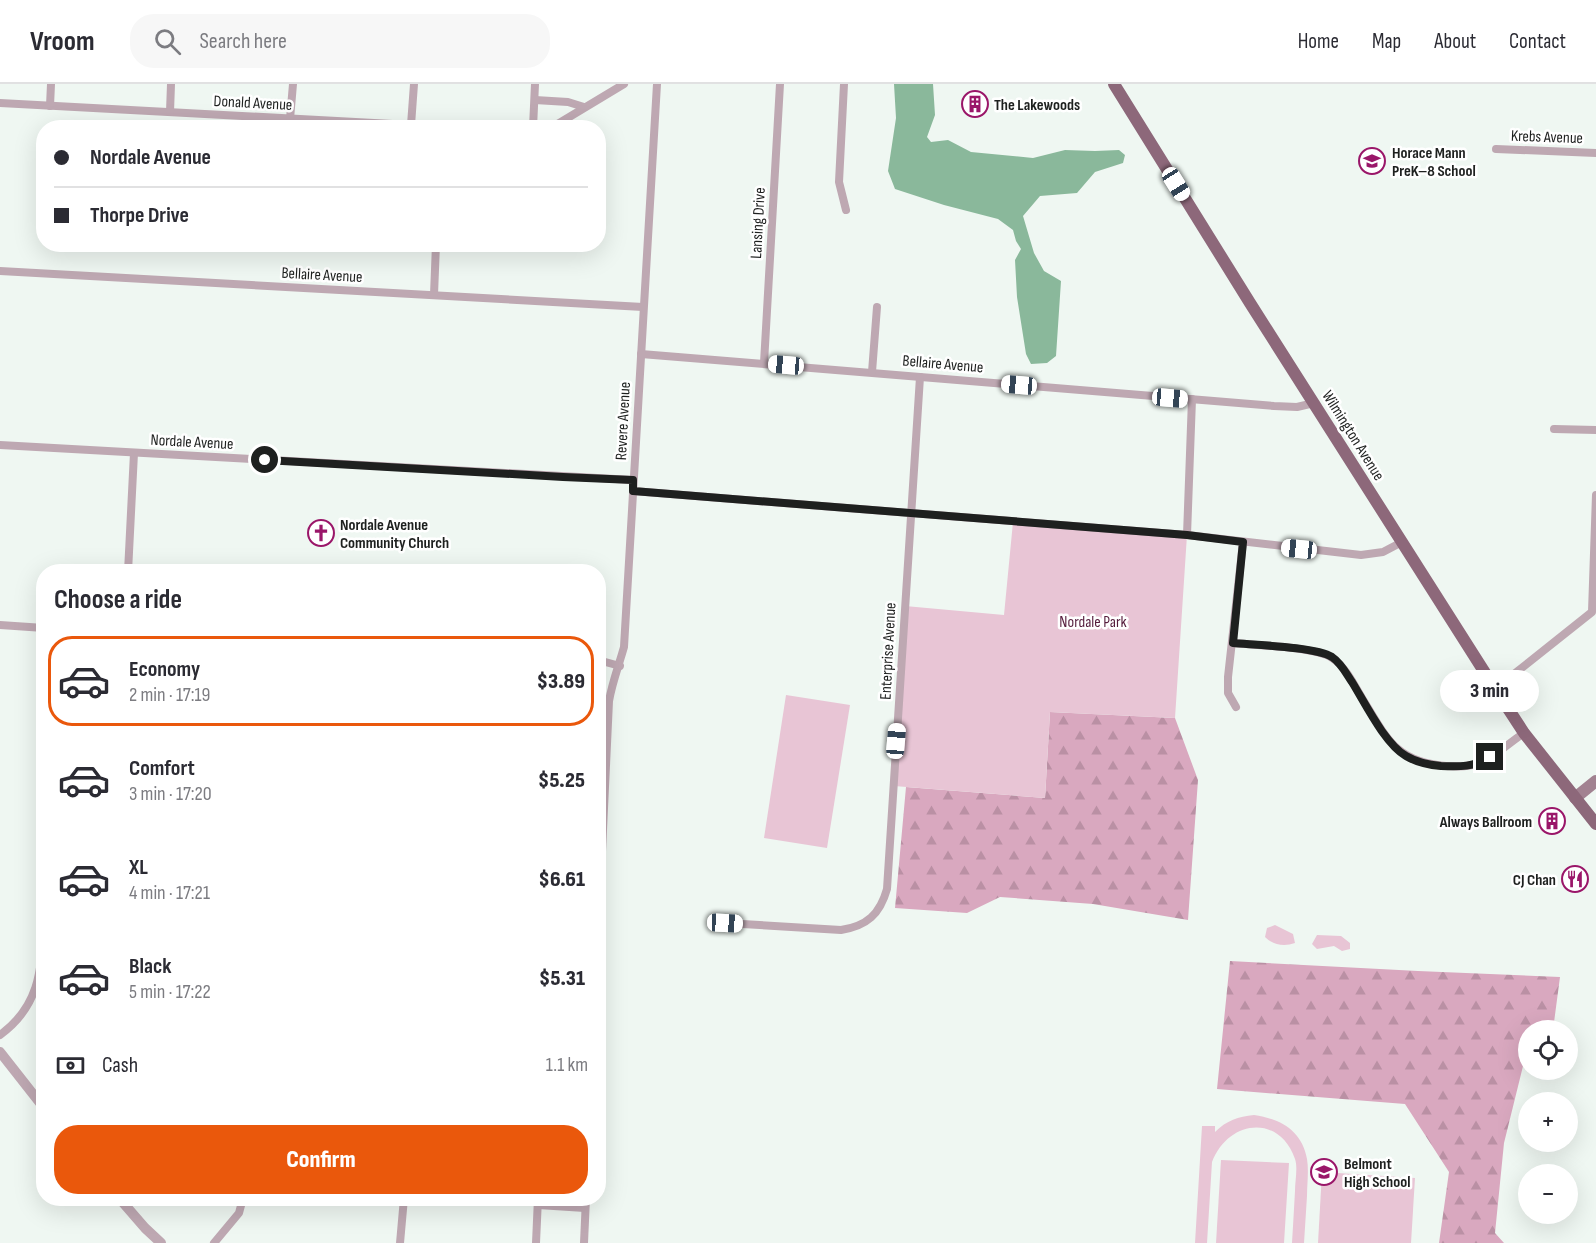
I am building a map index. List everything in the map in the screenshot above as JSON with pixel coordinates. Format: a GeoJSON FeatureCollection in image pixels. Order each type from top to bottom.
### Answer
{"type":"FeatureCollection","features":[{"type":"Feature","properties":{"kind":"main road","name":"Wilmington Avenue"},"geometry":{"type":"LineString","coordinates":[[1114,84],[1494,687],[1524,733],[1596,824]]}},
{"type":"Feature","properties":{"kind":"main road"},"geometry":{"type":"LineString","coordinates":[[1575,798],[1596,781]]}},
{"type":"Feature","properties":{"kind":"street"},"geometry":{"type":"LineString","coordinates":[[50,106],[51,84]]}},
{"type":"Feature","properties":{"kind":"street"},"geometry":{"type":"LineString","coordinates":[[170,112],[171,84]]}},
{"type":"Feature","properties":{"kind":"street"},"geometry":{"type":"LineString","coordinates":[[290,119],[293,84]]}},
{"type":"Feature","properties":{"kind":"street"},"geometry":{"type":"LineString","coordinates":[[411,120],[414,84]]}},
{"type":"Feature","properties":{"kind":"street"},"geometry":{"type":"LineString","coordinates":[[533,120],[535,84]]}},
{"type":"Feature","properties":{"kind":"street"},"geometry":{"type":"LineString","coordinates":[[564,120],[624,84]]}},
{"type":"Feature","properties":{"kind":"street","name":"Revere Avenue"},"geometry":{"type":"LineString","coordinates":[[606,767],[609,701],[624,647],[657,84]]}},
{"type":"Feature","properties":{"kind":"street","name":"Lansing Drive"},"geometry":{"type":"LineString","coordinates":[[764,363],[780,84]]}},
{"type":"Feature","properties":{"kind":"street"},"geometry":{"type":"LineString","coordinates":[[844,84],[839,182],[846,210]]}},
{"type":"Feature","properties":{"kind":"street"},"geometry":{"type":"LineString","coordinates":[[534,100],[568,102],[584,107]]}},
{"type":"Feature","properties":{"kind":"street","name":"Donald Avenue"},"geometry":{"type":"LineString","coordinates":[[0,103],[310,120]]}},
{"type":"Feature","properties":{"kind":"street","name":"Krebs Avenue"},"geometry":{"type":"LineString","coordinates":[[1496,149],[1596,153]]}},
{"type":"Feature","properties":{"kind":"street"},"geometry":{"type":"LineString","coordinates":[[434,296],[436,252]]}},
{"type":"Feature","properties":{"kind":"street","name":"Bellaire Avenue"},"geometry":{"type":"LineString","coordinates":[[0,271],[643,307]]}},
{"type":"Feature","properties":{"kind":"street"},"geometry":{"type":"LineString","coordinates":[[872,372],[877,307]]}},
{"type":"Feature","properties":{"kind":"street","name":"Bellaire Avenue"},"geometry":{"type":"LineString","coordinates":[[641,354],[1274,406],[1297,407],[1314,403]]}},
{"type":"Feature","properties":{"kind":"street","name":"Enterprise Avenue"},"geometry":{"type":"LineString","coordinates":[[725,923],[841,930],[854,928],[874,915],[885,898],[920,376]]}},
{"type":"Feature","properties":{"kind":"street"},"geometry":{"type":"LineString","coordinates":[[1187,535],[1192,399]]}},
{"type":"Feature","properties":{"kind":"street"},"geometry":{"type":"LineString","coordinates":[[1554,429],[1596,430]]}},
{"type":"Feature","properties":{"kind":"street","name":"Nordale Avenue"},"geometry":{"type":"LineString","coordinates":[[0,445],[633,480]]}},
{"type":"Feature","properties":{"kind":"street"},"geometry":{"type":"LineString","coordinates":[[128,564],[134,453]]}},
{"type":"Feature","properties":{"kind":"street"},"geometry":{"type":"LineString","coordinates":[[633,491],[1187,535],[1361,555],[1383,552],[1402,542]]}},
{"type":"Feature","properties":{"kind":"street"},"geometry":{"type":"LineString","coordinates":[[1494,687],[1504,682],[1594,613],[1596,495]]}},
{"type":"Feature","properties":{"kind":"street"},"geometry":{"type":"LineString","coordinates":[[1236,707],[1228,693],[1228,678],[1243,542]]}},
{"type":"Feature","properties":{"kind":"street"},"geometry":{"type":"LineString","coordinates":[[0,625],[36,627]]}},
{"type":"Feature","properties":{"kind":"street"},"geometry":{"type":"LineString","coordinates":[[1233,643],[1300,649],[1330,656],[1343,668],[1390,742],[1407,757],[1421,762],[1461,767],[1472,766],[1490,757],[1524,733]]}},
{"type":"Feature","properties":{"kind":"street"},"geometry":{"type":"LineString","coordinates":[[606,662],[620,666]]}},
{"type":"Feature","properties":{"kind":"street"},"geometry":{"type":"LineString","coordinates":[[0,1035],[22,1013],[36,988]]}},
{"type":"Feature","properties":{"kind":"street"},"geometry":{"type":"LineString","coordinates":[[0,1052],[36,1098]]}},
{"type":"Feature","properties":{"kind":"street"},"geometry":{"type":"LineString","coordinates":[[126,1206],[161,1243]]}},
{"type":"Feature","properties":{"kind":"street"},"geometry":{"type":"LineString","coordinates":[[214,1243],[238,1213],[240,1206]]}},
{"type":"Feature","properties":{"kind":"street"},"geometry":{"type":"LineString","coordinates":[[400,1243],[403,1206]]}},
{"type":"Feature","properties":{"kind":"street"},"geometry":{"type":"LineString","coordinates":[[536,1243],[538,1206]]}},
{"type":"Feature","properties":{"kind":"street"},"geometry":{"type":"LineString","coordinates":[[584,1243],[586,1206]]}},
{"type":"Feature","properties":{"kind":"green space","name":"Nordale Park"},"geometry":{"type":"Polygon","coordinates":[[[1013,522],[1187,535],[1175,718],[1050,712],[1045,798],[894,786],[905,606],[1004,615],[1013,522]]]}},
{"type":"Feature","properties":{"kind":"green space"},"geometry":{"type":"Polygon","coordinates":[[[786,695],[850,705],[827,848],[764,838],[786,695]]]}},
{"type":"Feature","properties":{"kind":"green space"},"geometry":{"type":"Polygon","coordinates":[[[1050,712],[1175,718],[1198,780],[1188,920],[1093,904],[1000,897],[967,913],[895,908],[906,787],[1045,798],[1050,712]]]}},
{"type":"Feature","properties":{"kind":"green space"},"geometry":{"type":"Polygon","coordinates":[[[1275,925],[1293,934],[1295,943],[1279,944],[1265,937],[1267,928],[1275,925]]]}},
{"type":"Feature","properties":{"kind":"green space"},"geometry":{"type":"Polygon","coordinates":[[[1317,935],[1341,936],[1350,943],[1350,949],[1342,951],[1334,946],[1317,949],[1312,944],[1317,935]]]}},
{"type":"Feature","properties":{"kind":"green space"},"geometry":{"type":"Polygon","coordinates":[[[1230,961],[1560,977],[1554,1020],[1518,1020],[1520,1080],[1504,1143],[1495,1233],[1504,1243],[1439,1243],[1449,1172],[1405,1104],[1217,1089],[1230,961]]]}},
{"type":"Feature","properties":{"kind":"green space"},"geometry":{"type":"Polygon","coordinates":[[[1254,1115],[1273,1120],[1289,1128],[1304,1149],[1308,1173],[1304,1243],[1292,1243],[1295,1159],[1287,1144],[1278,1134],[1266,1129],[1254,1128],[1241,1130],[1229,1137],[1212,1162],[1207,1243],[1195,1243],[1202,1126],[1215,1126],[1215,1132],[1233,1120],[1254,1115]]]}},
{"type":"Feature","properties":{"kind":"green space"},"geometry":{"type":"Polygon","coordinates":[[[1221,1160],[1289,1163],[1284,1243],[1216,1243],[1221,1160]]]}},
{"type":"Feature","properties":{"kind":"green space"},"geometry":{"type":"Polygon","coordinates":[[[1322,1172],[1415,1178],[1411,1243],[1318,1243],[1322,1172]]]}},
{"type":"Feature","properties":{"kind":"shaded area"},"geometry":{"type":"Polygon","coordinates":[[[894,84],[933,84],[935,115],[927,137],[931,142],[948,140],[971,152],[1033,158],[1065,150],[1119,150],[1125,155],[1123,163],[1095,172],[1077,193],[1040,196],[1023,216],[1034,253],[1044,271],[1061,281],[1056,356],[1047,363],[1031,364],[1026,354],[1017,297],[1015,260],[1021,249],[1013,230],[998,219],[895,189],[888,171],[896,118],[894,84]]]}},
{"type":"Feature","properties":{"kind":"place","name":"The Lakewoods"},"geometry":{"type":"Point","coordinates":[975,104]}},
{"type":"Feature","properties":{"kind":"place","name":"Horace Mann PreK–8 School"},"geometry":{"type":"Point","coordinates":[1372,161]}},
{"type":"Feature","properties":{"kind":"place","name":"Nordale Avenue Community Church"},"geometry":{"type":"Point","coordinates":[321,533]}},
{"type":"Feature","properties":{"kind":"place","name":"Always Ballroom"},"geometry":{"type":"Point","coordinates":[1552,821]}},
{"type":"Feature","properties":{"kind":"place","name":"CJ Chan"},"geometry":{"type":"Point","coordinates":[1575,879]}},
{"type":"Feature","properties":{"kind":"place","name":"Belmont High School"},"geometry":{"type":"Point","coordinates":[1324,1172]}},
{"type":"Feature","properties":{"kind":"route"},"geometry":{"type":"LineString","coordinates":[[265,460],[633,480],[633,491],[1187,535],[1243,542],[1233,643],[1300,649],[1330,656],[1343,668],[1390,742],[1407,757],[1436,765],[1461,767],[1472,766],[1490,757]]}}]}
